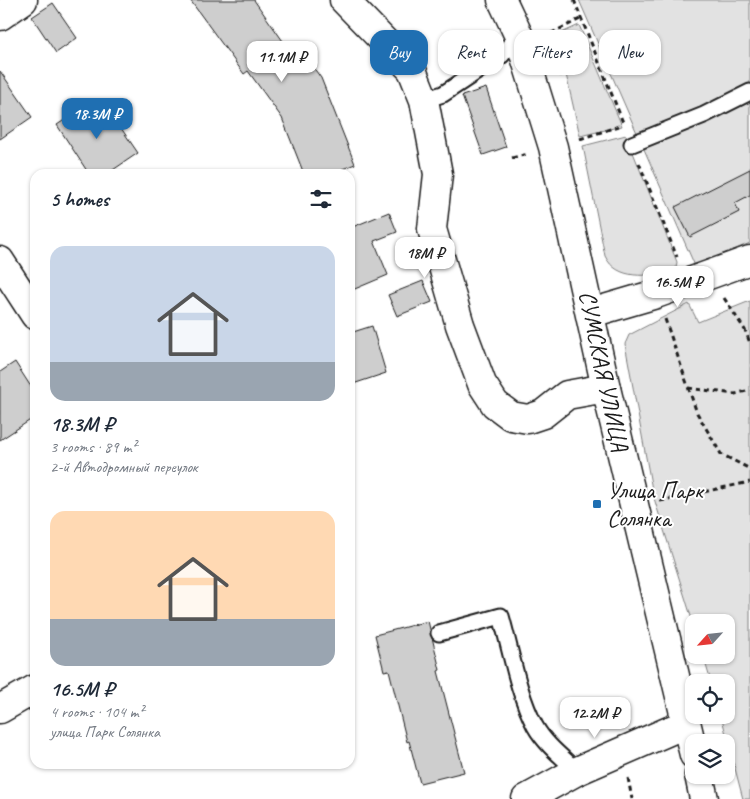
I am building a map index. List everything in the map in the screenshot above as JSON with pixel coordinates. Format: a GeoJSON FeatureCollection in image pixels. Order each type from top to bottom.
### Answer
{"type":"FeatureCollection","features":[{"type":"Feature","properties":{"kind":"street"},"geometry":{"type":"LineString","coordinates":[[0,16],[23,0]]}},
{"type":"Feature","properties":{"kind":"street"},"geometry":{"type":"LineString","coordinates":[[344,0],[412,70],[424,100],[438,174],[432,229],[460,325],[482,384],[495,404],[511,416],[528,419],[543,414],[567,395],[606,388]]}},
{"type":"Feature","properties":{"kind":"street","name":"СУМСКАЯ УЛИЦА"},"geometry":{"type":"LineString","coordinates":[[502,0],[516,30]]}},
{"type":"Feature","properties":{"kind":"street","name":"СУМСКАЯ УЛИЦА"},"geometry":{"type":"LineString","coordinates":[[531,75],[553,147],[606,388],[688,734]]}},
{"type":"Feature","properties":{"kind":"street"},"geometry":{"type":"LineString","coordinates":[[591,313],[656,294],[750,260]]}},
{"type":"Feature","properties":{"kind":"street"},"geometry":{"type":"LineString","coordinates":[[0,261],[30,307]]}},
{"type":"Feature","properties":{"kind":"street"},"geometry":{"type":"LineString","coordinates":[[0,709],[30,692]]}},
{"type":"Feature","properties":{"kind":"street"},"geometry":{"type":"LineString","coordinates":[[526,799],[577,771],[685,743]]}},
{"type":"Feature","properties":{"kind":"street"},"geometry":{"type":"LineString","coordinates":[[701,784],[704,799]]}},
{"type":"Feature","properties":{"kind":"lane"},"geometry":{"type":"LineString","coordinates":[[424,100],[443,94],[502,55],[514,39]]}},
{"type":"Feature","properties":{"kind":"lane"},"geometry":{"type":"LineString","coordinates":[[632,144],[704,115],[750,92]]}},
{"type":"Feature","properties":{"kind":"lane"},"geometry":{"type":"LineString","coordinates":[[439,633],[501,616],[520,685],[535,726],[548,745],[577,771]]}},
{"type":"Feature","properties":{"kind":"path"},"geometry":{"type":"LineString","coordinates":[[562,78],[550,34],[582,18]]}},
{"type":"Feature","properties":{"kind":"path"},"geometry":{"type":"LineString","coordinates":[[708,275],[745,330],[750,343]]}},
{"type":"Feature","properties":{"kind":"path"},"geometry":{"type":"LineString","coordinates":[[656,294],[697,414],[722,454],[750,469]]}},
{"type":"Feature","properties":{"kind":"path"},"geometry":{"type":"LineString","coordinates":[[688,388],[735,394],[750,390]]}},
{"type":"Feature","properties":{"kind":"path"},"geometry":{"type":"LineString","coordinates":[[635,506],[750,482]]}},
{"type":"Feature","properties":{"kind":"shaded area"},"geometry":{"type":"Polygon","coordinates":[[[579,0],[750,0],[750,243],[695,266],[612,75],[661,75],[661,30],[599,30],[599,46],[579,0]]]}},
{"type":"Feature","properties":{"kind":"shaded area"},"geometry":{"type":"Polygon","coordinates":[[[579,25],[581,30],[568,30],[579,25]]]}},
{"type":"Feature","properties":{"kind":"shaded area"},"geometry":{"type":"Polygon","coordinates":[[[589,48],[622,126],[580,136],[566,75],[589,75],[589,48]]]}},
{"type":"Feature","properties":{"kind":"shaded area"},"geometry":{"type":"Polygon","coordinates":[[[626,135],[677,262],[676,268],[671,272],[653,275],[625,273],[617,270],[605,256],[583,146],[626,135]]]}},
{"type":"Feature","properties":{"kind":"shaded area"},"geometry":{"type":"Polygon","coordinates":[[[750,301],[750,799],[743,799],[735,768],[735,734],[726,734],[723,724],[735,724],[735,674],[709,674],[706,664],[735,664],[735,614],[690,614],[653,495],[625,344],[629,335],[689,304],[698,322],[750,301]]]}},
{"type":"Feature","properties":{"kind":"building"},"geometry":{"type":"Polygon","coordinates":[[[190,0],[254,0],[297,61],[305,56],[321,78],[355,164],[342,169],[302,169],[282,118],[248,71],[244,74],[190,0]]]}},
{"type":"Feature","properties":{"kind":"building"},"geometry":{"type":"Polygon","coordinates":[[[53,3],[77,38],[56,53],[32,17],[53,3]]]}},
{"type":"Feature","properties":{"kind":"building"},"geometry":{"type":"Polygon","coordinates":[[[0,71],[32,117],[0,139],[0,71]]]}},
{"type":"Feature","properties":{"kind":"building"},"geometry":{"type":"Polygon","coordinates":[[[486,88],[506,147],[483,155],[462,96],[486,88]]]}},
{"type":"Feature","properties":{"kind":"building"},"geometry":{"type":"Polygon","coordinates":[[[93,101],[101,114],[108,109],[138,153],[114,169],[86,169],[57,125],[93,101]]]}},
{"type":"Feature","properties":{"kind":"building"},"geometry":{"type":"Polygon","coordinates":[[[750,169],[750,195],[735,203],[739,212],[690,237],[675,207],[750,169]]]}},
{"type":"Feature","properties":{"kind":"building"},"geometry":{"type":"Polygon","coordinates":[[[389,212],[397,232],[374,241],[388,275],[355,289],[355,226],[389,212]]]}},
{"type":"Feature","properties":{"kind":"building"},"geometry":{"type":"Polygon","coordinates":[[[423,281],[432,302],[397,316],[388,295],[423,281]]]}},
{"type":"Feature","properties":{"kind":"building"},"geometry":{"type":"Polygon","coordinates":[[[372,326],[386,373],[355,383],[355,331],[372,326]]]}},
{"type":"Feature","properties":{"kind":"building"},"geometry":{"type":"Polygon","coordinates":[[[15,362],[30,385],[30,420],[0,440],[0,372],[15,362]]]}},
{"type":"Feature","properties":{"kind":"building"},"geometry":{"type":"Polygon","coordinates":[[[428,621],[440,670],[438,671],[464,772],[420,783],[409,741],[407,742],[389,670],[384,671],[375,635],[428,621]]]}},
{"type":"Feature","properties":{"kind":"place","name":"Улица Парк Солянка"},"geometry":{"type":"Point","coordinates":[597,504]}}]}
